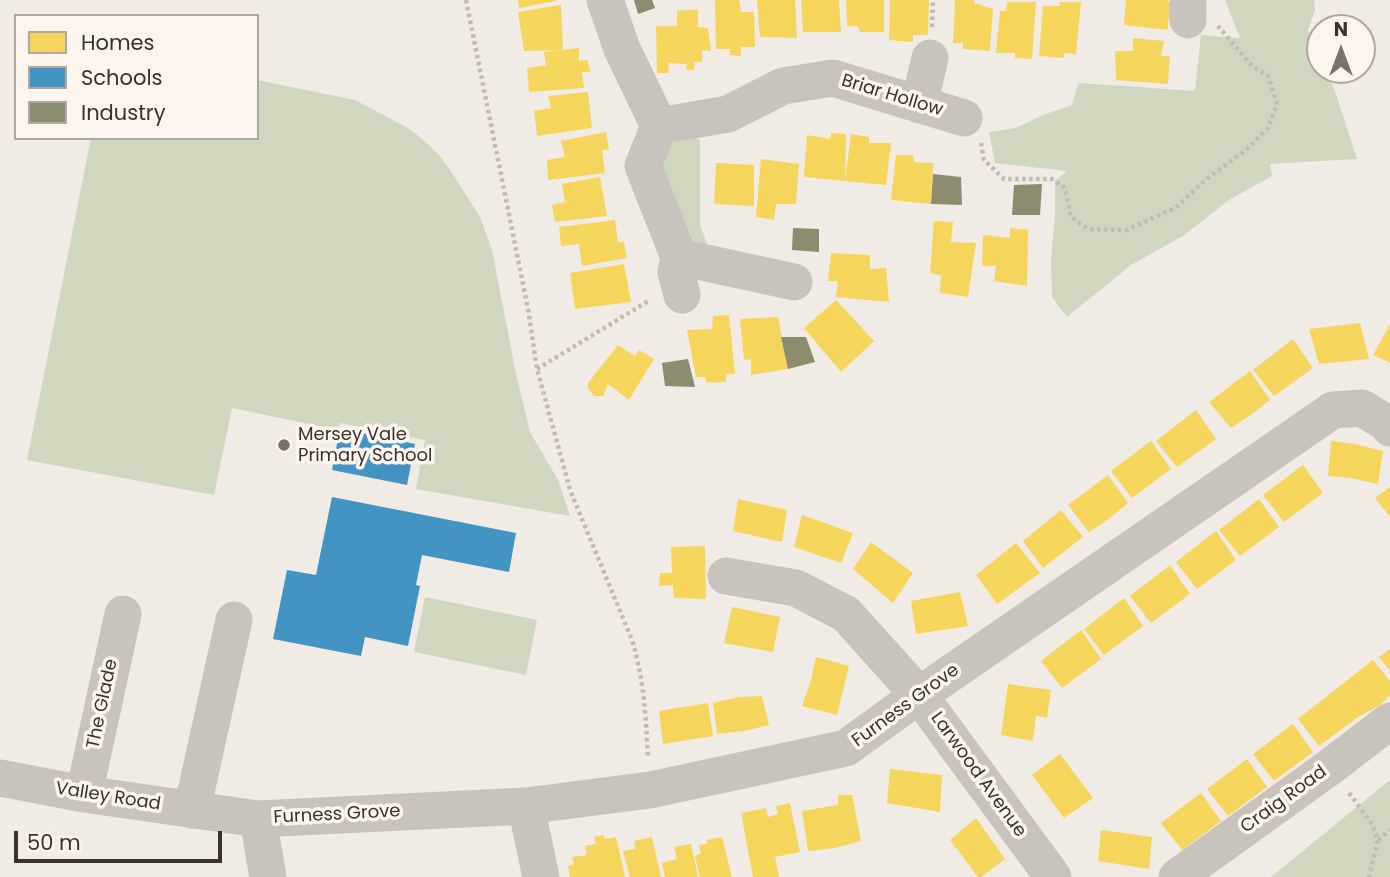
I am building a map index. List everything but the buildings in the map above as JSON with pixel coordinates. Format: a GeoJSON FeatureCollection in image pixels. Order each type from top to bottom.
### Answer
{"type":"FeatureCollection","features":[{"type":"Feature","properties":{"kind":"street"},"geometry":{"type":"LineString","coordinates":[[605,0],[622,49],[659,126],[643,166],[680,278],[716,264],[794,282]]}},
{"type":"Feature","properties":{"kind":"street"},"geometry":{"type":"LineString","coordinates":[[919,105],[930,58]]}},
{"type":"Feature","properties":{"kind":"street","name":"Briar Hollow"},"geometry":{"type":"LineString","coordinates":[[659,126],[728,114],[783,86],[833,78],[964,118]]}},
{"type":"Feature","properties":{"kind":"street","name":"Furness Grove"},"geometry":{"type":"LineString","coordinates":[[258,819],[526,806],[650,790],[846,748],[1333,410],[1362,408],[1390,428]]}},
{"type":"Feature","properties":{"kind":"street","name":"Larwood Avenue"},"geometry":{"type":"LineString","coordinates":[[726,576],[796,589],[846,614],[919,695],[1053,877]]}},
{"type":"Feature","properties":{"kind":"street","name":"The Glade"},"geometry":{"type":"LineString","coordinates":[[84,794],[123,614]]}},
{"type":"Feature","properties":{"kind":"street"},"geometry":{"type":"LineString","coordinates":[[192,810],[234,620]]}},
{"type":"Feature","properties":{"kind":"street","name":"Craig Road"},"geometry":{"type":"LineString","coordinates":[[1177,877],[1390,721]]}},
{"type":"Feature","properties":{"kind":"street","name":"Valley Road"},"geometry":{"type":"LineString","coordinates":[[0,778],[84,794],[258,819]]}},
{"type":"Feature","properties":{"kind":"street"},"geometry":{"type":"LineString","coordinates":[[526,806],[541,877]]}},
{"type":"Feature","properties":{"kind":"street"},"geometry":{"type":"LineString","coordinates":[[258,819],[268,877]]}},
{"type":"Feature","properties":{"kind":"path"},"geometry":{"type":"LineString","coordinates":[[466,0],[528,309],[537,369],[570,490],[632,640],[640,666],[645,693],[650,790]]}},
{"type":"Feature","properties":{"kind":"path"},"geometry":{"type":"LineString","coordinates":[[964,118],[979,133],[984,160],[1004,178],[1052,178],[1065,188],[1071,217],[1088,229],[1126,230],[1175,208],[1208,178],[1246,150],[1268,128],[1276,104],[1268,76],[1252,66],[1197,14]]}},
{"type":"Feature","properties":{"kind":"path"},"geometry":{"type":"LineString","coordinates":[[537,369],[680,278]]}},
{"type":"Feature","properties":{"kind":"path"},"geometry":{"type":"LineString","coordinates":[[1330,767],[1371,824],[1378,840]]}},
{"type":"Feature","properties":{"kind":"path"},"geometry":{"type":"LineString","coordinates":[[1369,877],[1378,840],[1390,830]]}},
{"type":"Feature","properties":{"kind":"green space"},"geometry":{"type":"Polygon","coordinates":[[[1225,0],[1314,0],[1314,14],[1306,14],[1306,84],[1332,84],[1357,159],[1270,164],[1272,176],[1229,200],[1183,236],[1131,265],[1067,317],[1052,297],[1051,259],[1055,181],[1067,171],[995,163],[989,132],[1016,128],[1072,105],[1078,83],[1195,91],[1201,35],[1240,38],[1225,0]]]}},
{"type":"Feature","properties":{"kind":"green space"},"geometry":{"type":"Polygon","coordinates":[[[259,80],[355,100],[408,128],[440,156],[480,217],[492,250],[530,432],[558,480],[570,516],[416,489],[425,440],[340,423],[338,430],[232,408],[214,495],[27,460],[91,140],[259,140],[259,80]]]}},
{"type":"Feature","properties":{"kind":"green space"},"geometry":{"type":"Polygon","coordinates":[[[689,135],[700,140],[700,225],[710,252],[693,251],[654,171],[666,144],[689,135]]]}},
{"type":"Feature","properties":{"kind":"green space"},"geometry":{"type":"Polygon","coordinates":[[[425,597],[537,620],[526,675],[414,652],[425,597]]]}},
{"type":"Feature","properties":{"kind":"green space"},"geometry":{"type":"Polygon","coordinates":[[[1390,780],[1390,877],[1271,877],[1390,780]]]}},
{"type":"Feature","properties":{"kind":"place","name":"Mersey Vale Primary School"},"geometry":{"type":"Point","coordinates":[284,445]}}]}
